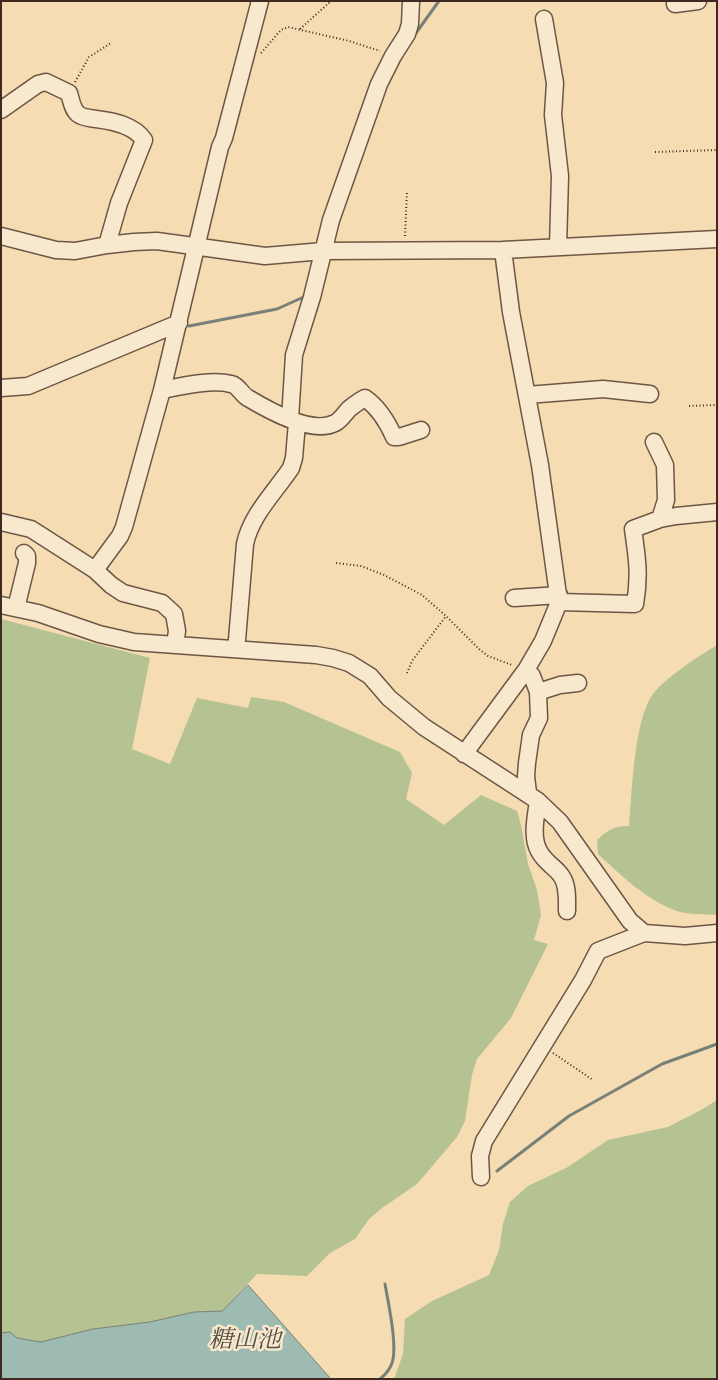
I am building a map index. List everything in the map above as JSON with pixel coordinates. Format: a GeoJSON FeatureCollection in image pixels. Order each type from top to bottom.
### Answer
{"type":"FeatureCollection","features":[{"type":"Feature","properties":{"kind":"street"},"geometry":{"type":"LineString","coordinates":[[95,570],[120,536],[124,527],[162,390],[220,146],[224,138],[260,1]]}},
{"type":"Feature","properties":{"kind":"street"},"geometry":{"type":"LineString","coordinates":[[235,649],[244,544],[247,532],[252,522],[291,468],[294,458],[294,355],[312,297],[322,251],[379,84],[407,34],[410,24],[411,1]]}},
{"type":"Feature","properties":{"kind":"street"},"geometry":{"type":"LineString","coordinates":[[675,4],[698,1]]}},
{"type":"Feature","properties":{"kind":"street"},"geometry":{"type":"LineString","coordinates":[[544,19],[555,83],[553,114],[560,176],[558,247]]}},
{"type":"Feature","properties":{"kind":"street"},"geometry":{"type":"LineString","coordinates":[[1,110],[38,84],[46,82],[69,92],[74,108],[78,114],[85,118],[119,122],[141,135],[144,140],[119,203],[107,245]]}},
{"type":"Feature","properties":{"kind":"street"},"geometry":{"type":"LineString","coordinates":[[1,236],[56,250],[75,251],[107,245],[157,241],[265,256],[322,251],[503,250],[717,239]]}},
{"type":"Feature","properties":{"kind":"street"},"geometry":{"type":"LineString","coordinates":[[464,754],[526,670],[543,641],[559,599],[540,464],[511,312],[503,250]]}},
{"type":"Feature","properties":{"kind":"street"},"geometry":{"type":"LineString","coordinates":[[1,388],[28,386],[179,323]]}},
{"type":"Feature","properties":{"kind":"street"},"geometry":{"type":"LineString","coordinates":[[162,390],[200,383],[229,383],[235,385],[247,398],[293,421],[319,425],[335,423],[351,407],[365,398],[385,418],[394,437],[421,430]]}},
{"type":"Feature","properties":{"kind":"street"},"geometry":{"type":"LineString","coordinates":[[528,395],[603,389],[650,394]]}},
{"type":"Feature","properties":{"kind":"street"},"geometry":{"type":"LineString","coordinates":[[654,442],[665,465],[666,500],[660,520]]}},
{"type":"Feature","properties":{"kind":"street"},"geometry":{"type":"LineString","coordinates":[[514,598],[635,604],[639,562],[633,529],[676,516],[717,512]]}},
{"type":"Feature","properties":{"kind":"street"},"geometry":{"type":"LineString","coordinates":[[1,522],[31,528],[95,570],[110,585],[122,593],[162,603],[174,614],[177,631],[176,645]]}},
{"type":"Feature","properties":{"kind":"street"},"geometry":{"type":"LineString","coordinates":[[24,553],[27,556],[27,563],[9,607],[38,613],[99,634],[134,642],[316,655],[349,663],[370,676],[389,698],[424,727],[533,797],[560,822],[630,921],[644,933]]}},
{"type":"Feature","properties":{"kind":"street"},"geometry":{"type":"LineString","coordinates":[[526,670],[532,676],[538,692],[539,718],[531,735],[526,763],[526,776],[533,797],[535,837],[538,850],[548,864],[562,876],[567,889],[567,911]]}},
{"type":"Feature","properties":{"kind":"street"},"geometry":{"type":"LineString","coordinates":[[538,692],[560,685],[578,683]]}},
{"type":"Feature","properties":{"kind":"street"},"geometry":{"type":"LineString","coordinates":[[481,1177],[480,1156],[484,1141],[584,980],[598,951],[644,933],[685,936],[717,933]]}},
{"type":"Feature","properties":{"kind":"path"},"geometry":{"type":"LineString","coordinates":[[300,29],[331,1]]}},
{"type":"Feature","properties":{"kind":"path"},"geometry":{"type":"LineString","coordinates":[[257,57],[281,30],[288,28],[300,29],[349,41],[393,56]]}},
{"type":"Feature","properties":{"kind":"path"},"geometry":{"type":"LineString","coordinates":[[69,92],[89,57],[110,43]]}},
{"type":"Feature","properties":{"kind":"path"},"geometry":{"type":"LineString","coordinates":[[655,152],[717,150]]}},
{"type":"Feature","properties":{"kind":"path"},"geometry":{"type":"LineString","coordinates":[[407,192],[405,237],[409,250]]}},
{"type":"Feature","properties":{"kind":"path"},"geometry":{"type":"LineString","coordinates":[[689,406],[717,405]]}},
{"type":"Feature","properties":{"kind":"path"},"geometry":{"type":"LineString","coordinates":[[336,563],[361,566],[384,575],[422,595],[446,616],[465,637],[488,656],[526,670]]}},
{"type":"Feature","properties":{"kind":"path"},"geometry":{"type":"LineString","coordinates":[[407,673],[412,661],[446,616]]}},
{"type":"Feature","properties":{"kind":"path"},"geometry":{"type":"LineString","coordinates":[[543,1047],[593,1080]]}},
{"type":"Feature","properties":{"kind":"green space"},"geometry":{"type":"Polygon","coordinates":[[[1,619],[150,658],[132,749],[170,764],[197,698],[248,708],[251,697],[284,702],[400,752],[412,773],[406,799],[444,825],[481,795],[517,811],[528,864],[537,890],[541,915],[534,940],[548,944],[511,1018],[477,1059],[472,1075],[465,1121],[457,1137],[417,1184],[382,1208],[369,1219],[355,1239],[330,1253],[307,1276],[257,1274],[222,1311],[194,1312],[150,1322],[93,1329],[41,1342],[16,1338],[10,1332],[1,1333],[1,619]]]}},
{"type":"Feature","properties":{"kind":"green space"},"geometry":{"type":"Polygon","coordinates":[[[717,645],[717,915],[692,914],[677,911],[655,901],[635,887],[598,854],[597,840],[611,829],[629,826],[638,738],[647,705],[653,694],[674,674],[717,645]]]}},
{"type":"Feature","properties":{"kind":"green space"},"geometry":{"type":"Polygon","coordinates":[[[717,1100],[717,1379],[394,1379],[403,1354],[405,1319],[432,1301],[489,1275],[499,1250],[503,1224],[510,1202],[528,1186],[568,1167],[608,1140],[668,1127],[717,1100]]]}},
{"type":"Feature","properties":{"kind":"water","name":"糖山池"},"geometry":{"type":"Polygon","coordinates":[[[248,1285],[331,1379],[1,1379],[1,1333],[10,1332],[17,1338],[41,1342],[93,1329],[150,1322],[194,1312],[222,1311],[248,1285]]]}},
{"type":"Feature","properties":{"kind":"waterway"},"geometry":{"type":"LineString","coordinates":[[416,33],[439,1]]}},
{"type":"Feature","properties":{"kind":"waterway"},"geometry":{"type":"LineString","coordinates":[[189,326],[277,309],[306,296]]}},
{"type":"Feature","properties":{"kind":"waterway"},"geometry":{"type":"LineString","coordinates":[[497,1171],[569,1116],[662,1064],[717,1044]]}},
{"type":"Feature","properties":{"kind":"waterway"},"geometry":{"type":"LineString","coordinates":[[380,1379],[390,1367],[394,1355],[392,1324],[385,1284]]}}]}
